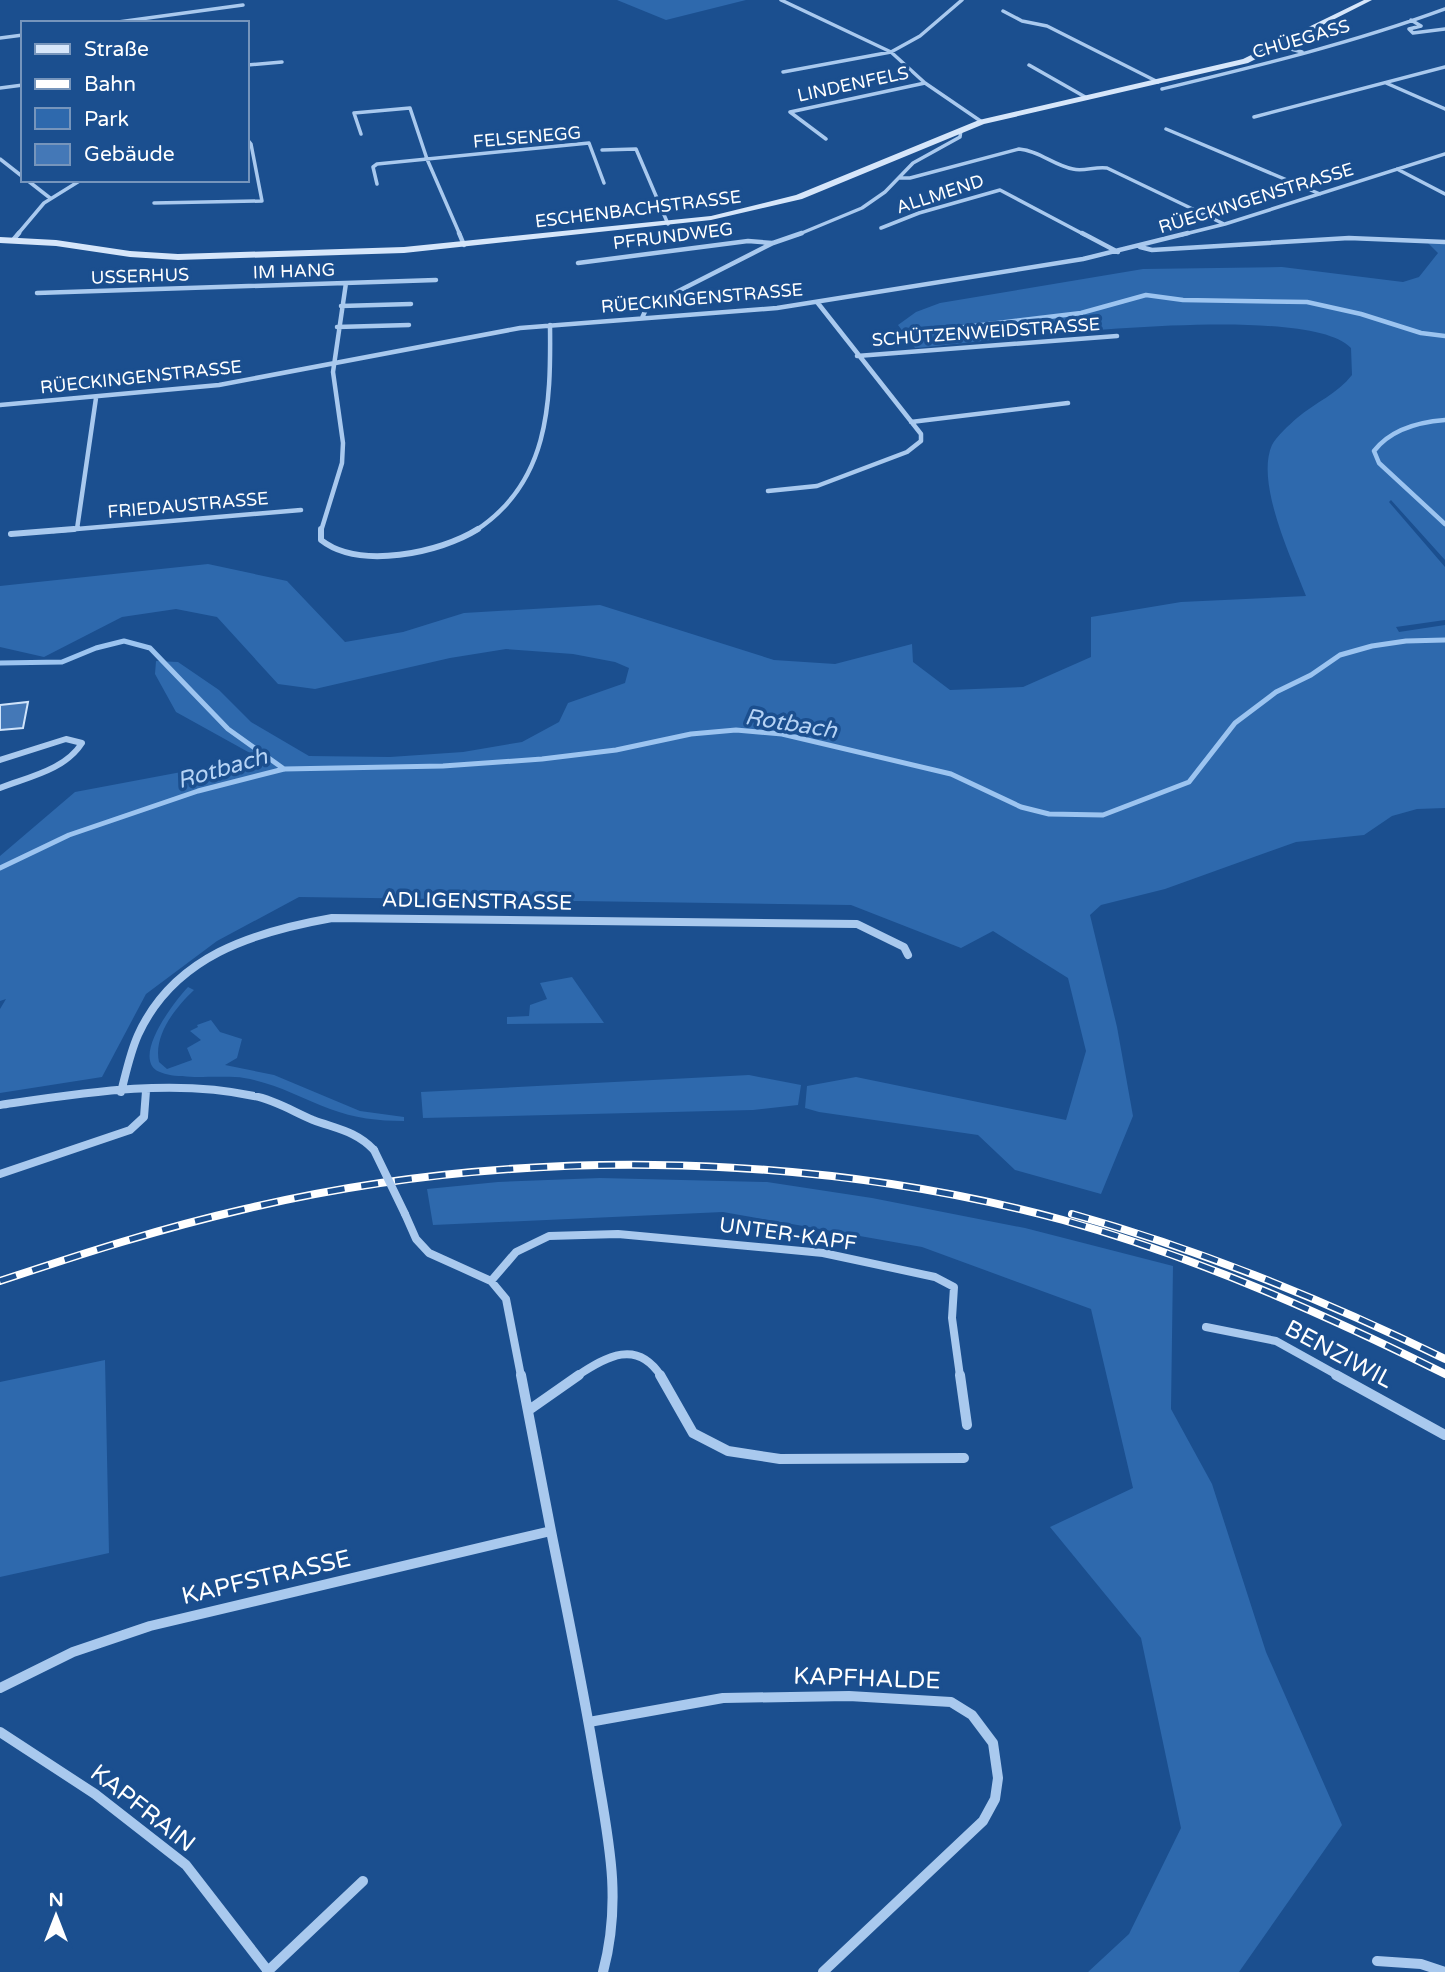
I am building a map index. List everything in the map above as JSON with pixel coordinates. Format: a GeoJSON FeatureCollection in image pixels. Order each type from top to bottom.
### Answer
{"type":"FeatureCollection","features":[{"type":"Feature","properties":{"kind":"street"},"geometry":{"type":"LineString","coordinates":[[781,0],[891,52],[925,83],[982,122]]}},
{"type":"Feature","properties":{"kind":"street"},"geometry":{"type":"LineString","coordinates":[[783,72],[891,52],[919,39],[962,0]]}},
{"type":"Feature","properties":{"kind":"street","name":"ESCHENBACHSTRASSE"},"geometry":{"type":"LineString","coordinates":[[0,240],[177,257],[464,245],[668,224],[754,210],[799,197],[982,122],[1087,98],[1160,86],[1237,64],[1280,46],[1369,0]]}},
{"type":"Feature","properties":{"kind":"street"},"geometry":{"type":"LineString","coordinates":[[126,21],[243,5]]}},
{"type":"Feature","properties":{"kind":"street","name":"CHÜEGASS"},"geometry":{"type":"LineString","coordinates":[[1160,86],[1389,29],[1445,9]]}},
{"type":"Feature","properties":{"kind":"street"},"geometry":{"type":"LineString","coordinates":[[1003,11],[1021,21],[1047,26],[1160,86]]}},
{"type":"Feature","properties":{"kind":"street"},"geometry":{"type":"LineString","coordinates":[[1411,20],[1421,26],[1409,29],[1413,33],[1445,29]]}},
{"type":"Feature","properties":{"kind":"street"},"geometry":{"type":"LineString","coordinates":[[0,38],[21,35]]}},
{"type":"Feature","properties":{"kind":"street"},"geometry":{"type":"LineString","coordinates":[[1280,46],[1302,52]]}},
{"type":"Feature","properties":{"kind":"street"},"geometry":{"type":"LineString","coordinates":[[248,65],[282,62]]}},
{"type":"Feature","properties":{"kind":"street"},"geometry":{"type":"LineString","coordinates":[[1029,65],[1087,98]]}},
{"type":"Feature","properties":{"kind":"street"},"geometry":{"type":"LineString","coordinates":[[1254,117],[1445,67]]}},
{"type":"Feature","properties":{"kind":"street","name":"LINDENFELS"},"geometry":{"type":"LineString","coordinates":[[826,139],[790,112],[925,83]]}},
{"type":"Feature","properties":{"kind":"street"},"geometry":{"type":"LineString","coordinates":[[1385,83],[1445,108]]}},
{"type":"Feature","properties":{"kind":"street"},"geometry":{"type":"LineString","coordinates":[[0,88],[21,85]]}},
{"type":"Feature","properties":{"kind":"street"},"geometry":{"type":"LineString","coordinates":[[361,134],[354,113],[410,108],[427,159],[464,245]]}},
{"type":"Feature","properties":{"kind":"street"},"geometry":{"type":"LineString","coordinates":[[1166,129],[1321,194]]}},
{"type":"Feature","properties":{"kind":"street","name":"PFRUNDWEG"},"geometry":{"type":"LineString","coordinates":[[642,317],[647,307],[773,243],[828,224],[862,208],[885,192],[913,163],[960,137],[961,130]]}},
{"type":"Feature","properties":{"kind":"street"},"geometry":{"type":"LineString","coordinates":[[155,203],[262,201],[248,140]]}},
{"type":"Feature","properties":{"kind":"street","name":"FELSENEGG"},"geometry":{"type":"LineString","coordinates":[[377,184],[373,165],[589,143],[604,183]]}},
{"type":"Feature","properties":{"kind":"street"},"geometry":{"type":"LineString","coordinates":[[602,150],[636,149],[668,224]]}},
{"type":"Feature","properties":{"kind":"street"},"geometry":{"type":"LineString","coordinates":[[900,178],[910,178],[1024,149],[1074,170],[1094,166],[1107,168],[1225,224]]}},
{"type":"Feature","properties":{"kind":"street","name":"RÜECKINGENSTRASSE"},"geometry":{"type":"LineString","coordinates":[[0,405],[96,398],[231,383],[468,336],[550,325],[741,311],[817,302],[1118,252],[1225,224],[1445,154]]}},
{"type":"Feature","properties":{"kind":"street"},"geometry":{"type":"LineString","coordinates":[[0,159],[21,175]]}},
{"type":"Feature","properties":{"kind":"street"},"geometry":{"type":"LineString","coordinates":[[1398,169],[1445,194]]}},
{"type":"Feature","properties":{"kind":"street"},"geometry":{"type":"LineString","coordinates":[[30,182],[50,198]]}},
{"type":"Feature","properties":{"kind":"street"},"geometry":{"type":"LineString","coordinates":[[13,240],[50,198],[78,182]]}},
{"type":"Feature","properties":{"kind":"street","name":"ALLMEND"},"geometry":{"type":"LineString","coordinates":[[881,228],[1000,190],[1118,252]]}},
{"type":"Feature","properties":{"kind":"street"},"geometry":{"type":"LineString","coordinates":[[1139,247],[1152,250],[1361,238],[1445,242]]}},
{"type":"Feature","properties":{"kind":"street","name":"PFRUNDWEG"},"geometry":{"type":"LineString","coordinates":[[578,263],[735,242],[773,243]]}},
{"type":"Feature","properties":{"kind":"street","name":"IM HANG"},"geometry":{"type":"LineString","coordinates":[[244,286],[436,281]]}},
{"type":"Feature","properties":{"kind":"street","name":"IM HANG"},"geometry":{"type":"LineString","coordinates":[[346,283],[337,327],[333,385],[341,432],[342,461],[336,486],[321,523],[321,540],[339,551],[414,553],[458,540],[487,523],[513,500],[530,475],[541,440],[550,325]]}},
{"type":"Feature","properties":{"kind":"street","name":"USSERHUS"},"geometry":{"type":"LineString","coordinates":[[37,293],[244,286]]}},
{"type":"Feature","properties":{"kind":"street","name":"SCHÜTZENWEIDSTRASSE"},"geometry":{"type":"LineString","coordinates":[[817,302],[911,422]]}},
{"type":"Feature","properties":{"kind":"street"},"geometry":{"type":"LineString","coordinates":[[341,306],[411,304]]}},
{"type":"Feature","properties":{"kind":"street"},"geometry":{"type":"LineString","coordinates":[[337,327],[409,325]]}},
{"type":"Feature","properties":{"kind":"street","name":"SCHÜTZENWEIDSTRASSE"},"geometry":{"type":"LineString","coordinates":[[857,356],[1117,336]]}},
{"type":"Feature","properties":{"kind":"street","name":"FRIEDAUSTRASSE"},"geometry":{"type":"LineString","coordinates":[[77,528],[96,398]]}},
{"type":"Feature","properties":{"kind":"street"},"geometry":{"type":"LineString","coordinates":[[911,422],[1068,403]]}},
{"type":"Feature","properties":{"kind":"street"},"geometry":{"type":"LineString","coordinates":[[768,491],[817,486],[907,452],[921,441],[921,433],[911,422]]}},
{"type":"Feature","properties":{"kind":"street","name":"FRIEDAUSTRASSE"},"geometry":{"type":"LineString","coordinates":[[11,534],[301,510]]}},
{"type":"Feature","properties":{"kind":"street"},"geometry":{"type":"LineString","coordinates":[[0,760],[66,739],[82,743],[78,753],[64,762],[0,788]]}},
{"type":"Feature","properties":{"kind":"street","name":"ADLIGENSTRASSE"},"geometry":{"type":"LineString","coordinates":[[121,1092],[142,1026],[165,992],[185,972],[218,949],[253,934],[332,918],[857,924],[904,947],[908,955]]}},
{"type":"Feature","properties":{"kind":"street"},"geometry":{"type":"LineString","coordinates":[[0,1174],[130,1130],[144,1117],[146,1091]]}},
{"type":"Feature","properties":{"kind":"street"},"geometry":{"type":"LineString","coordinates":[[0,1105],[121,1092],[230,1092],[258,1097],[318,1121],[358,1133],[374,1150],[416,1239],[429,1253],[491,1281],[506,1299],[589,1722],[615,1884],[608,1955],[603,1972]]}},
{"type":"Feature","properties":{"kind":"street","name":"UNTER-KAPF"},"geometry":{"type":"LineString","coordinates":[[491,1281],[516,1252],[549,1236],[618,1234],[823,1253],[934,1277],[954,1287],[952,1318],[967,1425]]}},
{"type":"Feature","properties":{"kind":"street","name":"BENZIWIL"},"geometry":{"type":"LineString","coordinates":[[1206,1327],[1276,1341],[1445,1435]]}},
{"type":"Feature","properties":{"kind":"street"},"geometry":{"type":"LineString","coordinates":[[529,1410],[597,1364],[621,1354],[641,1355],[656,1367],[674,1405],[694,1435],[731,1455],[780,1460],[848,1457],[964,1458]]}},
{"type":"Feature","properties":{"kind":"street","name":"KAPFSTRASSE"},"geometry":{"type":"LineString","coordinates":[[0,1688],[47,1661],[90,1644],[150,1626],[551,1531]]}},
{"type":"Feature","properties":{"kind":"street","name":"KAPFHALDE"},"geometry":{"type":"LineString","coordinates":[[589,1722],[723,1698],[849,1696],[937,1700],[951,1702],[972,1714],[993,1743],[998,1778],[995,1799],[983,1821],[823,1972]]}},
{"type":"Feature","properties":{"kind":"street","name":"KAPFRAIN"},"geometry":{"type":"LineString","coordinates":[[0,1732],[95,1794],[186,1865],[267,1971],[363,1881]]}},
{"type":"Feature","properties":{"kind":"street"},"geometry":{"type":"LineString","coordinates":[[1377,1961],[1421,1964],[1445,1972]]}},
{"type":"Feature","properties":{"kind":"green space"},"geometry":{"type":"Polygon","coordinates":[[[617,0],[746,0],[666,20],[617,0]]]}},
{"type":"Feature","properties":{"kind":"green space"},"geometry":{"type":"Polygon","coordinates":[[[1427,242],[1445,244],[1445,560],[1391,500],[1389,502],[1445,567],[1445,620],[1396,627],[1399,632],[1445,625],[1445,808],[1417,809],[1392,816],[1364,835],[1296,842],[1165,889],[1101,905],[1090,915],[1117,1027],[1133,1116],[1101,1194],[1015,1170],[978,1135],[805,1108],[807,1086],[856,1077],[1066,1120],[1086,1051],[1068,978],[993,931],[961,948],[851,905],[299,897],[217,941],[146,994],[102,1077],[0,1093],[0,1009],[6,999],[0,1001],[0,856],[75,792],[245,760],[250,753],[176,712],[155,674],[156,661],[178,662],[219,690],[251,722],[309,756],[390,757],[463,752],[522,742],[559,722],[568,703],[625,683],[629,668],[615,662],[573,654],[506,649],[450,658],[315,689],[278,684],[217,617],[176,609],[122,617],[44,657],[0,647],[0,586],[208,564],[287,581],[345,642],[403,632],[464,613],[600,605],[774,660],[835,664],[912,644],[913,662],[950,690],[1023,687],[1091,657],[1091,617],[1181,602],[1306,596],[1277,521],[1268,479],[1268,461],[1272,445],[1283,431],[1352,375],[1351,348],[1322,334],[1274,326],[1213,325],[1074,332],[915,348],[898,325],[916,312],[940,303],[1143,269],[1282,267],[1403,282],[1419,277],[1438,253],[1427,242]]]}},
{"type":"Feature","properties":{"kind":"green space"},"geometry":{"type":"Polygon","coordinates":[[[572,977],[604,1023],[507,1024],[507,1017],[529,1016],[530,1005],[547,999],[540,983],[572,977]]]}},
{"type":"Feature","properties":{"kind":"green space"},"geometry":{"type":"Polygon","coordinates":[[[188,987],[194,990],[173,1013],[159,1042],[159,1062],[167,1069],[192,1060],[187,1048],[201,1040],[190,1031],[211,1020],[220,1032],[242,1039],[237,1058],[225,1065],[274,1075],[360,1111],[404,1117],[404,1121],[348,1115],[255,1080],[180,1076],[158,1071],[152,1066],[151,1047],[161,1024],[188,987]]]}},
{"type":"Feature","properties":{"kind":"green space"},"geometry":{"type":"Polygon","coordinates":[[[749,1075],[801,1085],[798,1105],[753,1110],[423,1118],[421,1092],[749,1075]]]}},
{"type":"Feature","properties":{"kind":"green space"},"geometry":{"type":"Polygon","coordinates":[[[600,1178],[767,1182],[872,1198],[1025,1228],[1173,1266],[1171,1409],[1212,1484],[1266,1652],[1342,1825],[1239,1972],[1088,1972],[1129,1934],[1181,1828],[1141,1638],[1050,1527],[1133,1488],[1091,1309],[922,1247],[723,1212],[433,1225],[427,1189],[498,1182],[600,1178]]]}},
{"type":"Feature","properties":{"kind":"green space"},"geometry":{"type":"Polygon","coordinates":[[[105,1360],[109,1553],[0,1577],[0,1382],[105,1360]]]}},
{"type":"Feature","properties":{"kind":"building"},"geometry":{"type":"Polygon","coordinates":[[[28,702],[23,728],[0,730],[0,705],[28,702]]]}},
{"type":"Feature","properties":{"kind":"waterway"},"geometry":{"type":"LineString","coordinates":[[957,328],[1081,313],[1146,295],[1183,300],[1307,302],[1361,314],[1421,333],[1445,336]]}},
{"type":"Feature","properties":{"kind":"waterway","name":"Rotbach"},"geometry":{"type":"LineString","coordinates":[[1445,420],[1406,428],[1389,437],[1374,451],[1379,463],[1445,524]]}},
{"type":"Feature","properties":{"kind":"waterway","name":"Rotbach"},"geometry":{"type":"LineString","coordinates":[[284,769],[443,766],[542,759],[616,750],[691,734],[736,730],[782,734],[951,774],[1021,807],[1049,814],[1103,815],[1189,782],[1235,723],[1276,692],[1311,675],[1340,655],[1372,646],[1406,641],[1445,640]]}},
{"type":"Feature","properties":{"kind":"waterway"},"geometry":{"type":"LineString","coordinates":[[0,663],[62,662],[96,648],[124,641],[150,648],[228,729],[284,769]]}},
{"type":"Feature","properties":{"kind":"waterway","name":"Rotbach"},"geometry":{"type":"LineString","coordinates":[[0,868],[69,835],[198,791],[284,769]]}},
{"type":"Feature","properties":{"kind":"railway"},"geometry":{"type":"LineString","coordinates":[[0,1281],[183,1224],[344,1189],[446,1175],[550,1167],[654,1165],[759,1169],[862,1180],[964,1197],[1063,1220],[1162,1251],[1258,1288],[1445,1374]]}},
{"type":"Feature","properties":{"kind":"railway"},"geometry":{"type":"LineString","coordinates":[[1072,1214],[1168,1244],[1262,1278],[1445,1359]]}}]}
